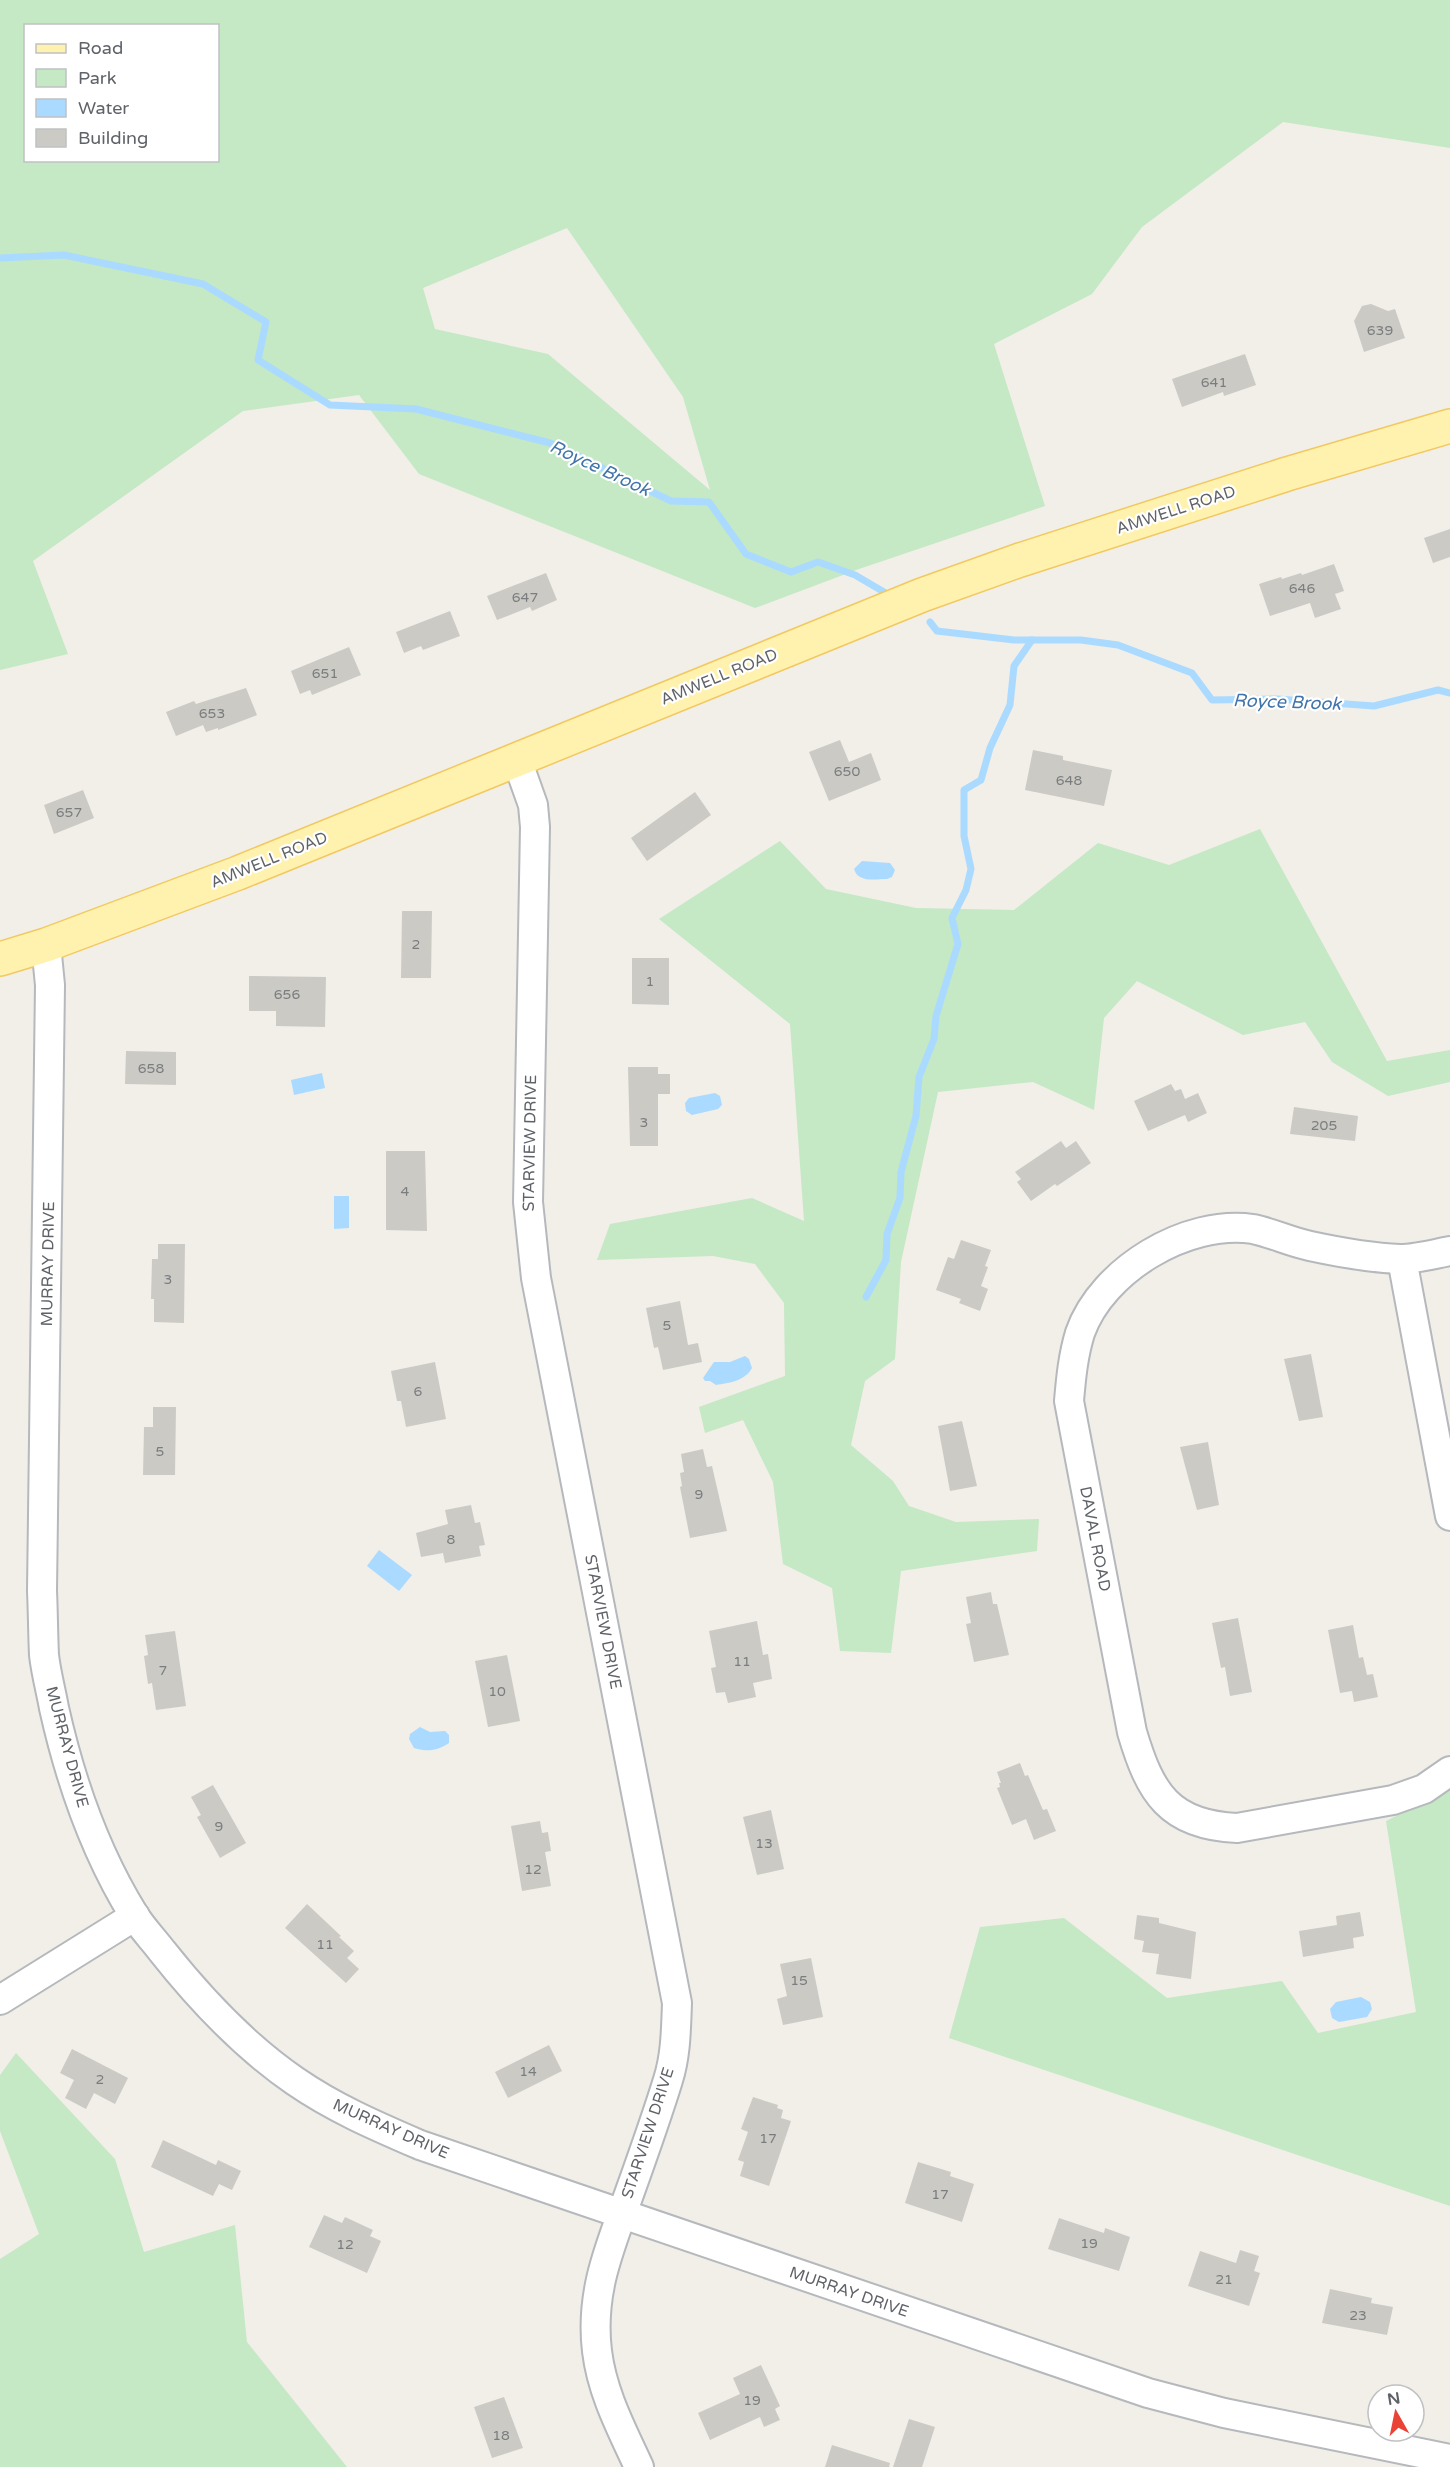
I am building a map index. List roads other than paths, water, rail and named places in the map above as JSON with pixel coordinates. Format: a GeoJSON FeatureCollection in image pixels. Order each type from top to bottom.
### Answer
{"type":"FeatureCollection","features":[{"type":"Feature","properties":{"kind":"main road","name":"AMWELL ROAD"},"geometry":{"type":"LineString","coordinates":[[0,958],[46,945],[227,877],[922,595],[1020,560],[1287,474],[1450,426]]}},
{"type":"Feature","properties":{"kind":"street","name":"STARVIEW DRIVE"},"geometry":{"type":"LineString","coordinates":[[517,759],[533,806],[535,827],[528,1202],[530,1237],[540,1301],[677,2003],[676,2040],[669,2078],[597,2291],[596,2336],[602,2379],[612,2408],[639,2467]]}},
{"type":"Feature","properties":{"kind":"street","name":"MURRAY DRIVE"},"geometry":{"type":"LineString","coordinates":[[46,945],[50,1019],[42,1591],[45,1656],[60,1737],[88,1824],[135,1916],[182,1977],[216,2013],[294,2081],[347,2113],[420,2145],[1148,2393],[1224,2413],[1450,2459]]}},
{"type":"Feature","properties":{"kind":"street","name":"DAVAL ROAD"},"geometry":{"type":"LineString","coordinates":[[1450,1251],[1402,1259],[1310,1246],[1252,1229],[1221,1230],[1185,1237],[1148,1254],[1123,1273],[1097,1302],[1081,1332],[1071,1369],[1069,1401],[1132,1732],[1140,1761],[1152,1786],[1167,1803],[1187,1817],[1205,1824],[1214,1827],[1237,1828],[1393,1800],[1424,1789],[1450,1771]]}},
{"type":"Feature","properties":{"kind":"street"},"geometry":{"type":"LineString","coordinates":[[1402,1259],[1450,1516]]}},
{"type":"Feature","properties":{"kind":"street"},"geometry":{"type":"LineString","coordinates":[[0,2000],[135,1916]]}},
{"type":"Feature","properties":{"kind":"water"},"geometry":{"type":"Polygon","coordinates":[[[862,861],[890,863],[895,870],[892,877],[887,879],[863,878],[854,869],[862,861]]]}},
{"type":"Feature","properties":{"kind":"water"},"geometry":{"type":"Polygon","coordinates":[[[322,1073],[325,1088],[294,1095],[291,1080],[322,1073]]]}},
{"type":"Feature","properties":{"kind":"water"},"geometry":{"type":"Polygon","coordinates":[[[715,1093],[720,1096],[722,1105],[718,1109],[692,1115],[686,1111],[685,1103],[689,1098],[715,1093]]]}},
{"type":"Feature","properties":{"kind":"water"},"geometry":{"type":"Polygon","coordinates":[[[334,1196],[349,1196],[349,1228],[334,1229],[334,1196]]]}},
{"type":"Feature","properties":{"kind":"water"},"geometry":{"type":"Polygon","coordinates":[[[745,1356],[749,1359],[752,1368],[741,1379],[716,1385],[703,1378],[714,1362],[730,1362],[745,1356]]]}},
{"type":"Feature","properties":{"kind":"water"},"geometry":{"type":"Polygon","coordinates":[[[379,1550],[412,1575],[399,1591],[367,1566],[379,1550]]]}},
{"type":"Feature","properties":{"kind":"water"},"geometry":{"type":"Polygon","coordinates":[[[420,1727],[430,1732],[445,1731],[449,1735],[449,1743],[432,1750],[414,1748],[409,1739],[410,1734],[420,1727]]]}},
{"type":"Feature","properties":{"kind":"water"},"geometry":{"type":"Polygon","coordinates":[[[1361,1997],[1370,2002],[1372,2009],[1367,2017],[1339,2022],[1332,2018],[1330,2009],[1336,2002],[1361,1997]]]}},
{"type":"Feature","properties":{"kind":"waterway","name":"Royce Brook"},"geometry":{"type":"LineString","coordinates":[[0,258],[64,255],[203,284],[266,322],[258,360],[330,405],[416,409],[550,443],[671,501],[709,502],[746,554],[791,572],[818,562],[855,575],[884,592]]}},
{"type":"Feature","properties":{"kind":"waterway","name":"Royce Brook"},"geometry":{"type":"LineString","coordinates":[[930,622],[937,631],[1014,640],[1081,640],[1118,645],[1192,673],[1212,700],[1277,699],[1374,706],[1438,690],[1450,693]]}},
{"type":"Feature","properties":{"kind":"waterway"},"geometry":{"type":"LineString","coordinates":[[866,1297],[886,1260],[887,1234],[900,1198],[901,1172],[916,1116],[919,1077],[934,1039],[936,1016],[958,944],[952,918],[966,890],[971,869],[964,836],[964,790],[981,780],[990,748],[1010,705],[1014,666],[1032,640]]}}]}
